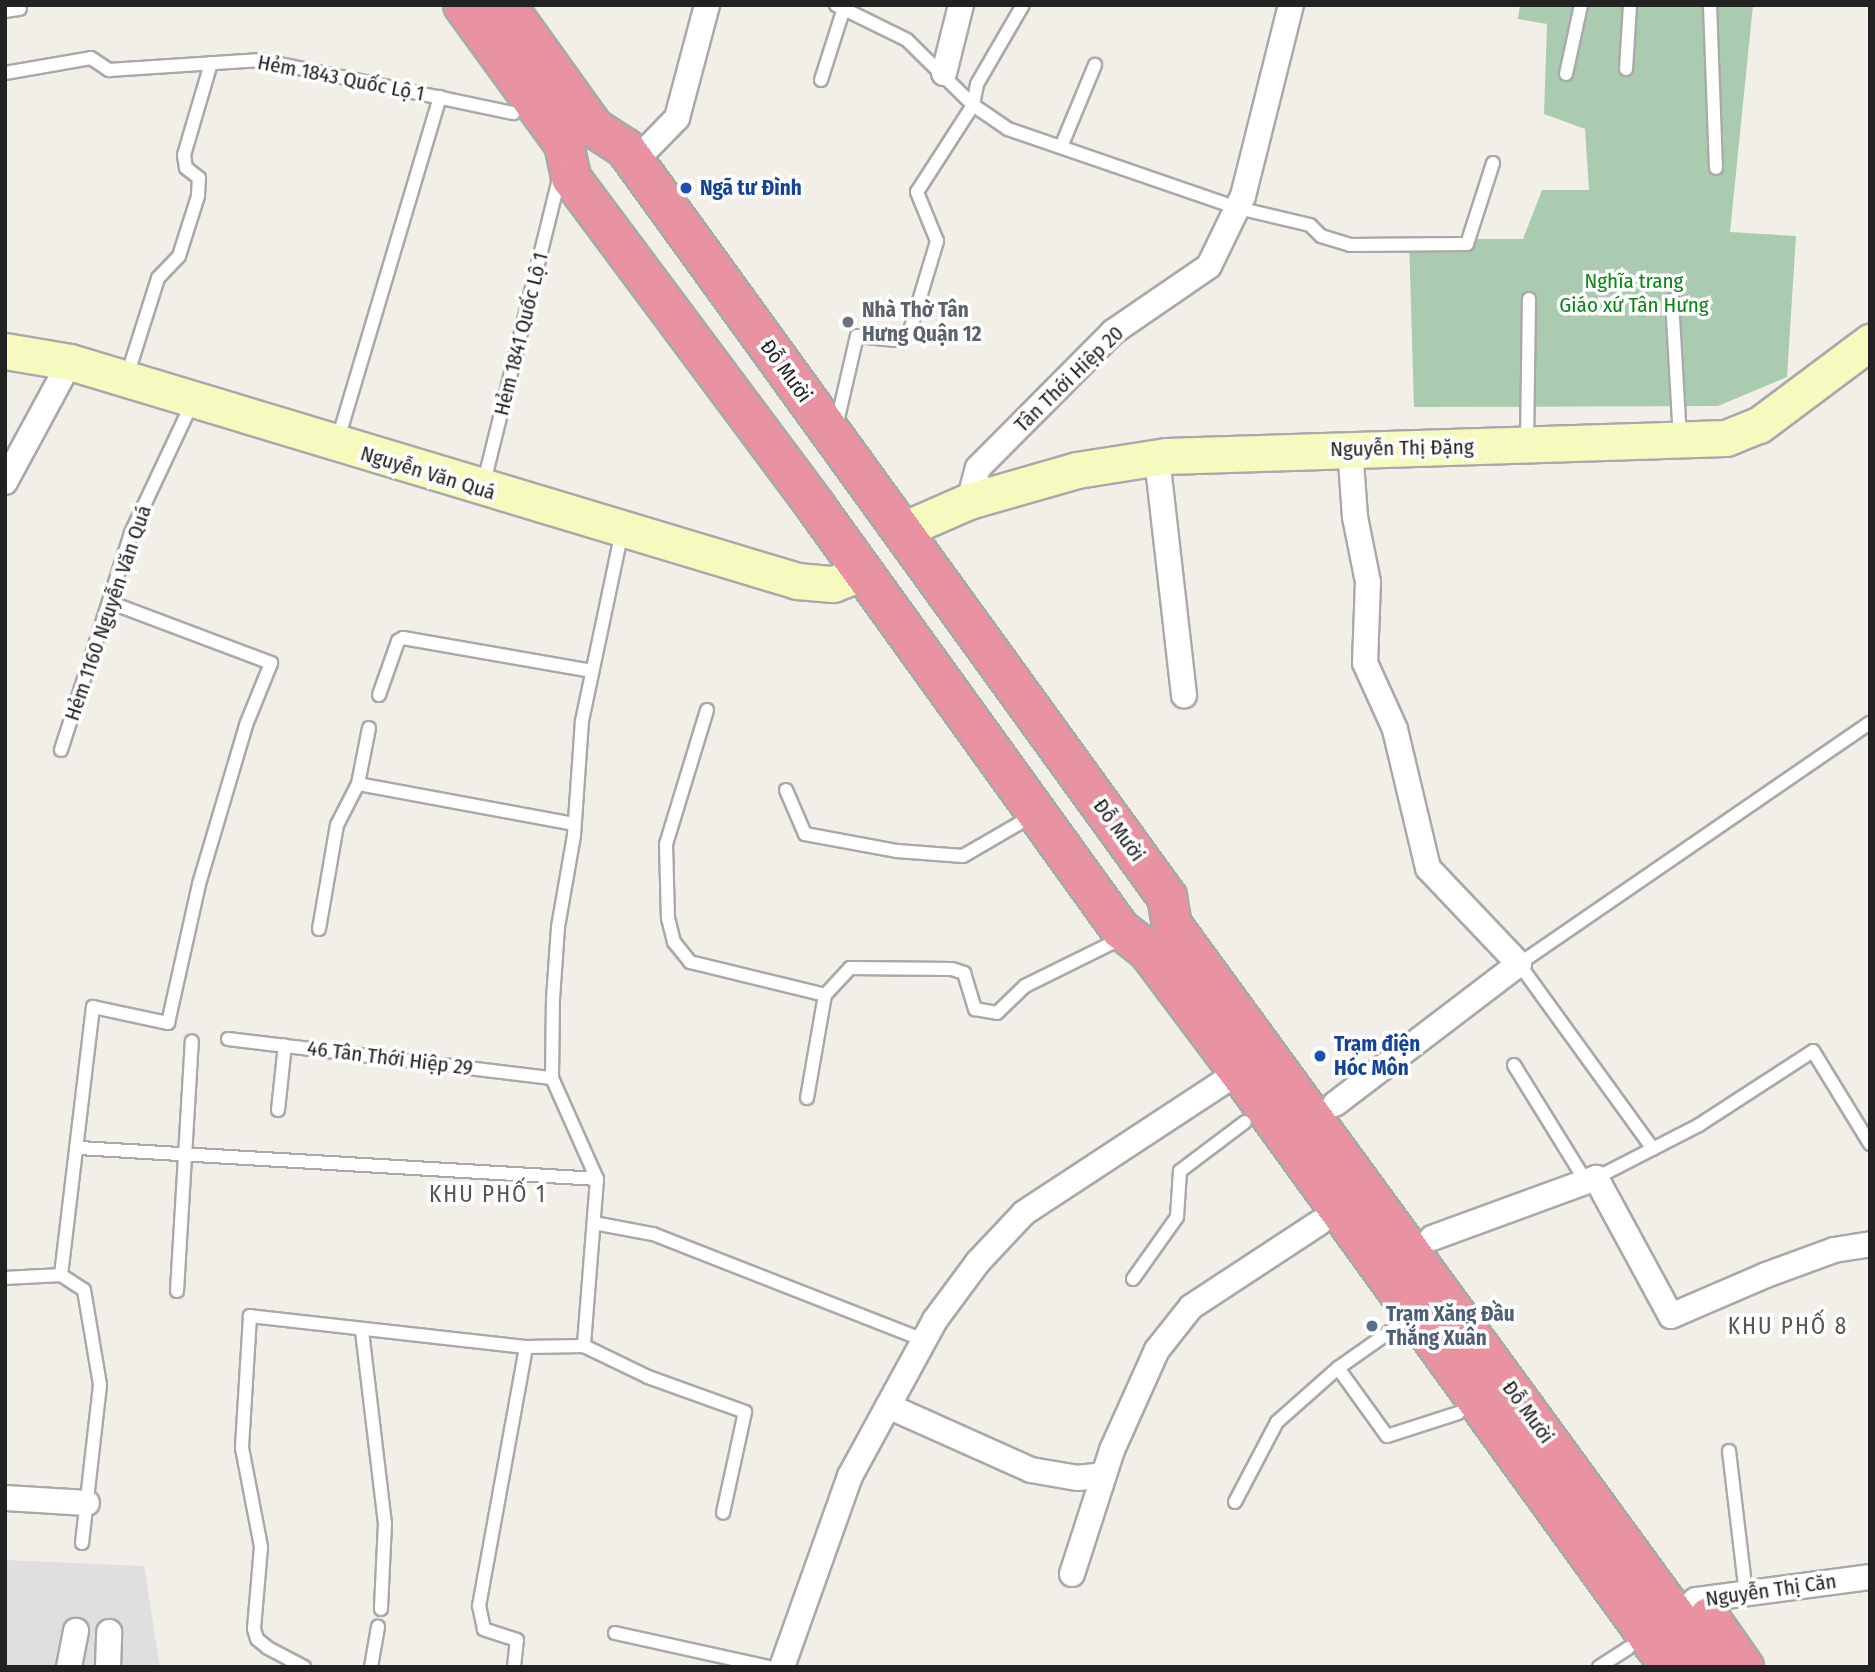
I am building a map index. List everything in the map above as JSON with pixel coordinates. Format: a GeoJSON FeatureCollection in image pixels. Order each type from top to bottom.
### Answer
{"type":"FeatureCollection","features":[{"type":"Feature","properties":{"kind":"highway","name":"Đỗ Mười"},"geometry":{"type":"LineString","coordinates":[[435,5],[559,178],[1120,929],[1148,951],[1229,1079],[1245,1122],[1458,1413],[1623,1660]]}},
{"type":"Feature","properties":{"kind":"highway","name":"Đỗ Mười"},"geometry":{"type":"LineString","coordinates":[[463,5],[564,144],[571,178],[856,574],[1025,820],[1114,942],[1229,1079],[1670,1667]]}},
{"type":"Feature","properties":{"kind":"highway","name":"Đỗ Mười"},"geometry":{"type":"LineString","coordinates":[[506,5],[594,128],[625,148],[833,424]]}},
{"type":"Feature","properties":{"kind":"highway","name":"Đỗ Mười"},"geometry":{"type":"LineString","coordinates":[[535,5],[643,152],[1167,897],[1172,925],[1687,1608],[1744,1667]]}},
{"type":"Feature","properties":{"kind":"highway","name":"Đỗ Mười"},"geometry":{"type":"LineString","coordinates":[[908,529],[1433,1238],[1687,1608],[1713,1667]]}},
{"type":"Feature","properties":{"kind":"street"},"geometry":{"type":"LineString","coordinates":[[643,152],[677,118],[707,5]]}},
{"type":"Feature","properties":{"kind":"street"},"geometry":{"type":"LineString","coordinates":[[944,73],[961,5]]}},
{"type":"Feature","properties":{"kind":"street","name":"Tân Thới Hiệp 20"},"geometry":{"type":"LineString","coordinates":[[969,501],[978,468],[1113,332],[1209,266],[1238,208],[1256,155],[1292,5]]}},
{"type":"Feature","properties":{"kind":"street","name":"Nguyễn Thị Đặng"},"geometry":{"type":"LineString","coordinates":[[908,529],[969,501],[1077,470],[1157,458],[1350,448],[1527,446],[1727,438],[1759,425],[1870,342]]}},
{"type":"Feature","properties":{"kind":"street","name":"Nguyễn Văn Quá"},"geometry":{"type":"LineString","coordinates":[[5,351],[70,362],[335,446],[622,532],[808,583],[833,584],[856,574]]}},
{"type":"Feature","properties":{"kind":"street"},"geometry":{"type":"LineString","coordinates":[[5,482],[70,362]]}},
{"type":"Feature","properties":{"kind":"street"},"geometry":{"type":"LineString","coordinates":[[1335,1104],[1519,964],[1428,868],[1395,729],[1365,663],[1368,582],[1355,517],[1350,448]]}},
{"type":"Feature","properties":{"kind":"street"},"geometry":{"type":"LineString","coordinates":[[1157,458],[1185,695]]}},
{"type":"Feature","properties":{"kind":"street"},"geometry":{"type":"LineString","coordinates":[[782,1667],[850,1476],[924,1340],[978,1262],[1024,1213],[1229,1079]]}},
{"type":"Feature","properties":{"kind":"street"},"geometry":{"type":"LineString","coordinates":[[1433,1238],[1592,1180],[1671,1316],[1766,1275],[1834,1251],[1870,1244]]}},
{"type":"Feature","properties":{"kind":"street"},"geometry":{"type":"LineString","coordinates":[[1072,1574],[1104,1475],[1157,1350],[1191,1307],[1319,1223]]}},
{"type":"Feature","properties":{"kind":"street"},"geometry":{"type":"LineString","coordinates":[[888,1406],[1031,1470],[1078,1478],[1104,1475]]}},
{"type":"Feature","properties":{"kind":"street"},"geometry":{"type":"LineString","coordinates":[[5,1498],[87,1503]]}},
{"type":"Feature","properties":{"kind":"street","name":"Nguyễn Thị Căn"},"geometry":{"type":"LineString","coordinates":[[1687,1608],[1746,1593],[1870,1577]]}},
{"type":"Feature","properties":{"kind":"street"},"geometry":{"type":"LineString","coordinates":[[69,1667],[76,1631]]}},
{"type":"Feature","properties":{"kind":"street"},"geometry":{"type":"LineString","coordinates":[[108,1667],[109,1633]]}},
{"type":"Feature","properties":{"kind":"lane"},"geometry":{"type":"LineString","coordinates":[[833,424],[857,336],[893,340],[909,334],[937,241],[917,192],[973,105],[977,84],[1023,5]]}},
{"type":"Feature","properties":{"kind":"lane"},"geometry":{"type":"LineString","coordinates":[[1566,74],[1581,5]]}},
{"type":"Feature","properties":{"kind":"lane"},"geometry":{"type":"LineString","coordinates":[[1626,69],[1630,5]]}},
{"type":"Feature","properties":{"kind":"lane"},"geometry":{"type":"LineString","coordinates":[[1710,5],[1716,168]]}},
{"type":"Feature","properties":{"kind":"lane"},"geometry":{"type":"LineString","coordinates":[[821,80],[842,6],[907,40],[944,73],[973,105],[1008,129],[1238,208],[1310,225],[1321,236],[1350,245],[1463,245],[1473,238],[1493,163]]}},
{"type":"Feature","properties":{"kind":"lane"},"geometry":{"type":"LineString","coordinates":[[5,11],[20,9]]}},
{"type":"Feature","properties":{"kind":"lane","name":"Hẻm 1843 Quốc Lộ 1"},"geometry":{"type":"LineString","coordinates":[[5,73],[91,58],[109,70],[261,60],[513,113]]}},
{"type":"Feature","properties":{"kind":"lane"},"geometry":{"type":"LineString","coordinates":[[125,380],[158,278],[179,256],[198,196],[199,178],[186,168],[184,155],[211,63]]}},
{"type":"Feature","properties":{"kind":"lane"},"geometry":{"type":"LineString","coordinates":[[1061,147],[1095,65]]}},
{"type":"Feature","properties":{"kind":"lane"},"geometry":{"type":"LineString","coordinates":[[335,446],[440,97]]}},
{"type":"Feature","properties":{"kind":"lane","name":"Hẻm 1841 Quốc Lộ 1"},"geometry":{"type":"LineString","coordinates":[[482,490],[559,178]]}},
{"type":"Feature","properties":{"kind":"lane"},"geometry":{"type":"LineString","coordinates":[[1527,446],[1529,299]]}},
{"type":"Feature","properties":{"kind":"lane"},"geometry":{"type":"LineString","coordinates":[[1672,300],[1680,440]]}},
{"type":"Feature","properties":{"kind":"lane","name":"Hẻm 1160 Nguyễn Văn Quá"},"geometry":{"type":"LineString","coordinates":[[61,750],[111,603],[131,533],[193,401]]}},
{"type":"Feature","properties":{"kind":"lane"},"geometry":{"type":"LineString","coordinates":[[584,1346],[597,1179],[552,1078],[558,927],[575,824],[582,722],[622,532]]}},
{"type":"Feature","properties":{"kind":"lane"},"geometry":{"type":"LineString","coordinates":[[61,1275],[79,1148],[93,1007],[168,1023],[199,884],[246,725],[271,663],[111,603]]}},
{"type":"Feature","properties":{"kind":"lane"},"geometry":{"type":"LineString","coordinates":[[379,695],[394,650],[403,638],[592,671]]}},
{"type":"Feature","properties":{"kind":"lane"},"geometry":{"type":"LineString","coordinates":[[707,710],[666,844],[668,918],[674,942],[691,962],[825,995]]}},
{"type":"Feature","properties":{"kind":"lane"},"geometry":{"type":"LineString","coordinates":[[1653,1149],[1519,964],[1870,723]]}},
{"type":"Feature","properties":{"kind":"lane"},"geometry":{"type":"LineString","coordinates":[[319,929],[337,825],[358,785],[369,728]]}},
{"type":"Feature","properties":{"kind":"lane"},"geometry":{"type":"LineString","coordinates":[[358,785],[575,824]]}},
{"type":"Feature","properties":{"kind":"lane"},"geometry":{"type":"LineString","coordinates":[[786,790],[805,834],[897,851],[962,856],[1025,820]]}},
{"type":"Feature","properties":{"kind":"lane"},"geometry":{"type":"LineString","coordinates":[[807,1098],[825,995],[850,968],[952,969],[964,973],[975,1009],[997,1013],[1025,986],[1114,942]]}},
{"type":"Feature","properties":{"kind":"lane","name":"46 Tân Thới Hiệp 29"},"geometry":{"type":"LineString","coordinates":[[228,1039],[552,1078]]}},
{"type":"Feature","properties":{"kind":"lane"},"geometry":{"type":"LineString","coordinates":[[177,1291],[182,1151],[192,1041]]}},
{"type":"Feature","properties":{"kind":"lane"},"geometry":{"type":"LineString","coordinates":[[278,1110],[285,1045]]}},
{"type":"Feature","properties":{"kind":"lane"},"geometry":{"type":"LineString","coordinates":[[1514,1065],[1592,1180],[1699,1125],[1813,1051],[1870,1144]]}},
{"type":"Feature","properties":{"kind":"lane"},"geometry":{"type":"LineString","coordinates":[[1133,1279],[1177,1217],[1180,1171],[1245,1122]]}},
{"type":"Feature","properties":{"kind":"lane"},"geometry":{"type":"LineString","coordinates":[[79,1148],[182,1151],[597,1179]]}},
{"type":"Feature","properties":{"kind":"lane"},"geometry":{"type":"LineString","coordinates":[[594,1223],[653,1234],[924,1340]]}},
{"type":"Feature","properties":{"kind":"lane"},"geometry":{"type":"LineString","coordinates":[[5,1278],[61,1275],[84,1290],[100,1385],[82,1543]]}},
{"type":"Feature","properties":{"kind":"lane"},"geometry":{"type":"LineString","coordinates":[[304,1667],[268,1648],[254,1629],[261,1546],[242,1448],[250,1316],[362,1331],[526,1347],[584,1346],[648,1377],[745,1412],[723,1513]]}},
{"type":"Feature","properties":{"kind":"lane"},"geometry":{"type":"LineString","coordinates":[[1235,1502],[1276,1422],[1338,1368],[1395,1328]]}},
{"type":"Feature","properties":{"kind":"lane"},"geometry":{"type":"LineString","coordinates":[[362,1331],[385,1523],[381,1609]]}},
{"type":"Feature","properties":{"kind":"lane"},"geometry":{"type":"LineString","coordinates":[[514,1667],[517,1640],[484,1629],[479,1606],[526,1347]]}},
{"type":"Feature","properties":{"kind":"lane"},"geometry":{"type":"LineString","coordinates":[[1338,1368],[1387,1436],[1458,1413]]}},
{"type":"Feature","properties":{"kind":"lane"},"geometry":{"type":"LineString","coordinates":[[1729,1451],[1746,1593]]}},
{"type":"Feature","properties":{"kind":"lane"},"geometry":{"type":"LineString","coordinates":[[371,1667],[378,1627]]}},
{"type":"Feature","properties":{"kind":"lane"},"geometry":{"type":"LineString","coordinates":[[615,1633],[768,1667]]}},
{"type":"Feature","properties":{"kind":"shaded area"},"geometry":{"type":"Polygon","coordinates":[[[5,1560],[144,1566],[160,1667],[5,1667],[5,1560]]]}},
{"type":"Feature","properties":{"kind":"green space","name":"Nghĩa trang Giáo xứ Tân Hưng"},"geometry":{"type":"Polygon","coordinates":[[[1520,5],[1753,5],[1730,232],[1796,236],[1787,377],[1718,406],[1414,407],[1409,239],[1523,239],[1542,190],[1589,190],[1585,129],[1544,114],[1547,24],[1518,19],[1520,5]]]}},
{"type":"Feature","properties":{"kind":"place","name":"Ngã tư Đình"},"geometry":{"type":"Point","coordinates":[686,188]}},
{"type":"Feature","properties":{"kind":"place","name":"Nhà Thờ Tân Hưng Quận 12"},"geometry":{"type":"Point","coordinates":[848,322]}},
{"type":"Feature","properties":{"kind":"place","name":"Trạm điện Hóc Môn"},"geometry":{"type":"Point","coordinates":[1320,1056]}},
{"type":"Feature","properties":{"kind":"place","name":"Trạm Xăng Đầu Thắng Xuân"},"geometry":{"type":"Point","coordinates":[1372,1326]}},
{"type":"Feature","properties":{"kind":"district","name":"KHU PHỐ 1"},"geometry":{"type":"Point","coordinates":[488,1194]}},
{"type":"Feature","properties":{"kind":"district","name":"KHU PHỐ 8"},"geometry":{"type":"Point","coordinates":[1788,1326]}}]}
